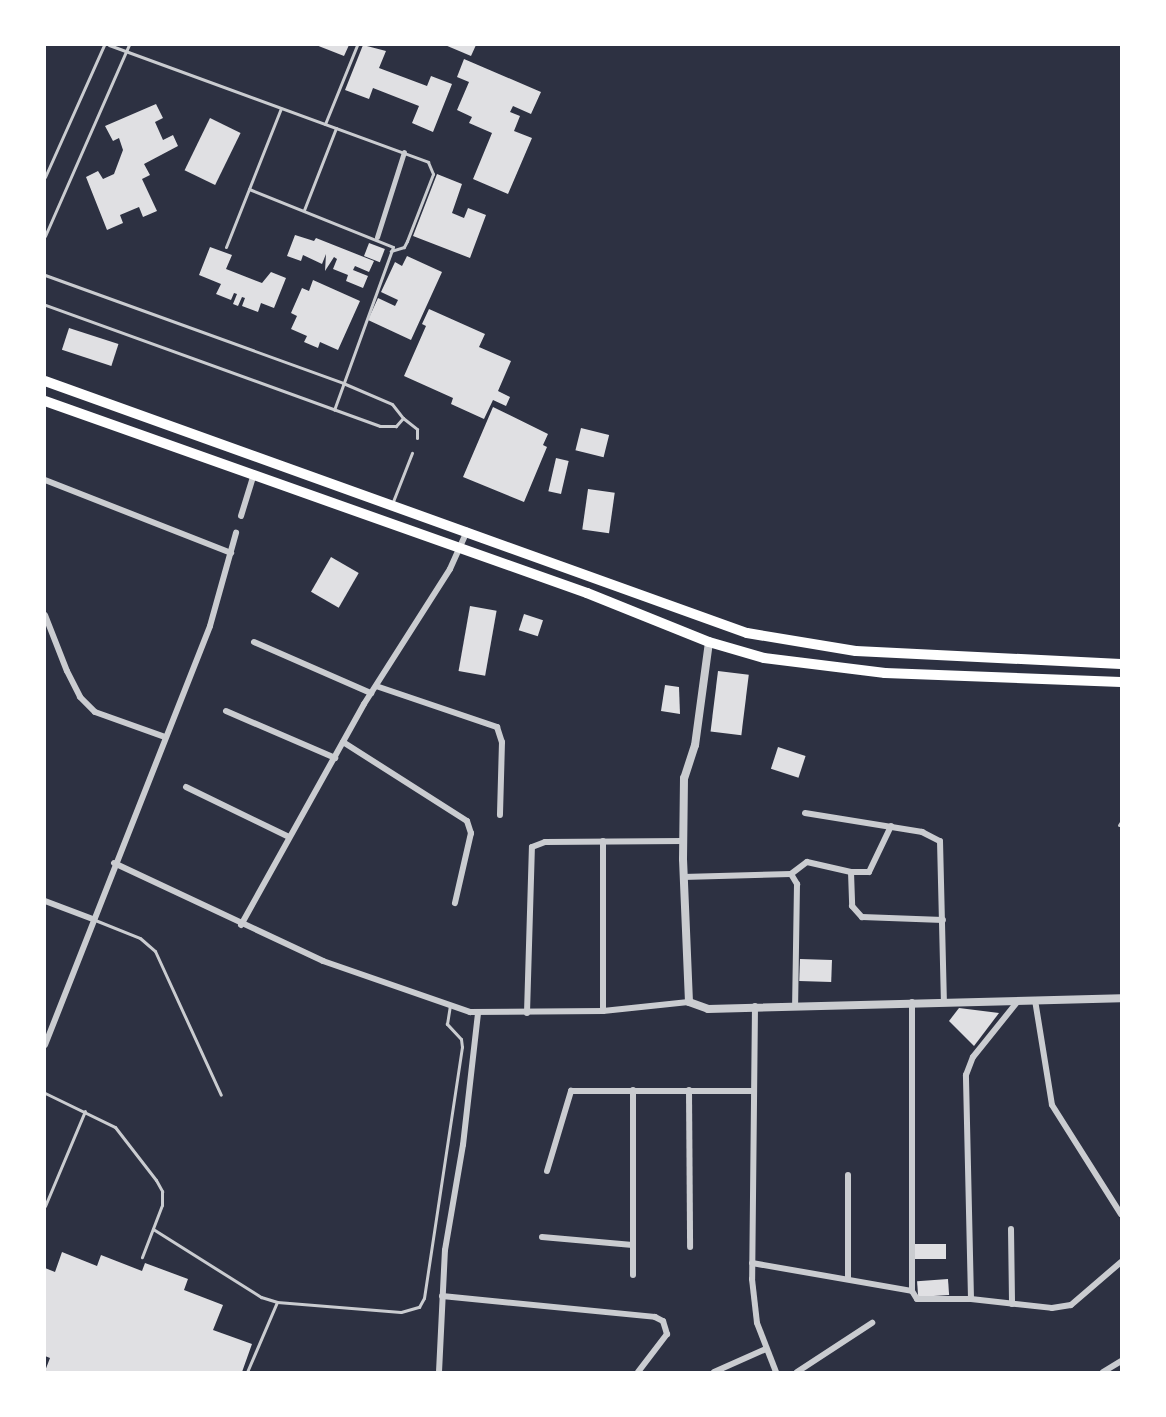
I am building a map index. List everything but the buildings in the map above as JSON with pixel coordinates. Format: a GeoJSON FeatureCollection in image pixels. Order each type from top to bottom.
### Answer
{"type":"FeatureCollection","features":[{"type":"Feature","properties":{"kind":"main road"},"geometry":{"type":"LineString","coordinates":[[45,381],[747,633],[808,646],[1121,664]]}},
{"type":"Feature","properties":{"kind":"main road"},"geometry":{"type":"LineString","coordinates":[[45,401],[253,477],[587,593],[709,642],[764,657],[885,673],[1121,682]]}},
{"type":"Feature","properties":{"kind":"street"},"geometry":{"type":"LineString","coordinates":[[377,237],[404,152]]}},
{"type":"Feature","properties":{"kind":"street"},"geometry":{"type":"LineString","coordinates":[[241,516],[253,477]]}},
{"type":"Feature","properties":{"kind":"street"},"geometry":{"type":"LineString","coordinates":[[45,480],[231,553]]}},
{"type":"Feature","properties":{"kind":"street"},"geometry":{"type":"LineString","coordinates":[[241,925],[371,693],[459,549],[467,531]]}},
{"type":"Feature","properties":{"kind":"street"},"geometry":{"type":"LineString","coordinates":[[45,1045],[114,862],[210,626],[236,532]]}},
{"type":"Feature","properties":{"kind":"street"},"geometry":{"type":"LineString","coordinates":[[45,615],[80,697],[95,712],[165,737]]}},
{"type":"Feature","properties":{"kind":"street"},"geometry":{"type":"LineString","coordinates":[[254,642],[371,693]]}},
{"type":"Feature","properties":{"kind":"street"},"geometry":{"type":"LineString","coordinates":[[689,1002],[683,877],[684,778],[695,745],[709,642]]}},
{"type":"Feature","properties":{"kind":"street"},"geometry":{"type":"LineString","coordinates":[[376,686],[497,727],[502,742],[500,815]]}},
{"type":"Feature","properties":{"kind":"street"},"geometry":{"type":"LineString","coordinates":[[225,711],[335,758]]}},
{"type":"Feature","properties":{"kind":"street"},"geometry":{"type":"LineString","coordinates":[[344,742],[467,821],[471,833],[455,903]]}},
{"type":"Feature","properties":{"kind":"street"},"geometry":{"type":"LineString","coordinates":[[186,787],[289,837]]}},
{"type":"Feature","properties":{"kind":"street"},"geometry":{"type":"LineString","coordinates":[[805,813],[922,832],[940,841],[944,1002]]}},
{"type":"Feature","properties":{"kind":"street"},"geometry":{"type":"LineString","coordinates":[[791,874],[796,867],[807,862],[851,872],[869,872],[891,826]]}},
{"type":"Feature","properties":{"kind":"street"},"geometry":{"type":"LineString","coordinates":[[603,841],[603,1011]]}},
{"type":"Feature","properties":{"kind":"street"},"geometry":{"type":"LineString","coordinates":[[527,1013],[532,847],[545,842],[683,841]]}},
{"type":"Feature","properties":{"kind":"street"},"geometry":{"type":"LineString","coordinates":[[114,862],[241,925],[323,961],[450,1006],[478,1012],[603,1011],[689,1002],[708,1009],[1121,998]]}},
{"type":"Feature","properties":{"kind":"street"},"geometry":{"type":"LineString","coordinates":[[851,872],[852,906],[857,915],[943,920]]}},
{"type":"Feature","properties":{"kind":"street"},"geometry":{"type":"LineString","coordinates":[[683,877],[791,874]]}},
{"type":"Feature","properties":{"kind":"street"},"geometry":{"type":"LineString","coordinates":[[791,874],[797,884],[795,1005]]}},
{"type":"Feature","properties":{"kind":"street"},"geometry":{"type":"LineString","coordinates":[[45,901],[93,919]]}},
{"type":"Feature","properties":{"kind":"street"},"geometry":{"type":"LineString","coordinates":[[971,1299],[966,1075],[973,1058],[1019,1000]]}},
{"type":"Feature","properties":{"kind":"street"},"geometry":{"type":"LineString","coordinates":[[1035,1000],[1053,1105],[1121,1214]]}},
{"type":"Feature","properties":{"kind":"street"},"geometry":{"type":"LineString","coordinates":[[912,1002],[912,1292]]}},
{"type":"Feature","properties":{"kind":"street"},"geometry":{"type":"LineString","coordinates":[[755,1006],[753,1301],[766,1349],[776,1372]]}},
{"type":"Feature","properties":{"kind":"street"},"geometry":{"type":"LineString","coordinates":[[439,1372],[445,1250],[463,1145],[478,1012]]}},
{"type":"Feature","properties":{"kind":"street"},"geometry":{"type":"LineString","coordinates":[[633,1089],[633,1275]]}},
{"type":"Feature","properties":{"kind":"street"},"geometry":{"type":"LineString","coordinates":[[689,1090],[690,1247]]}},
{"type":"Feature","properties":{"kind":"street"},"geometry":{"type":"LineString","coordinates":[[547,1171],[571,1091],[754,1090]]}},
{"type":"Feature","properties":{"kind":"street"},"geometry":{"type":"LineString","coordinates":[[848,1174],[848,1278]]}},
{"type":"Feature","properties":{"kind":"street"},"geometry":{"type":"LineString","coordinates":[[1011,1229],[1012,1304]]}},
{"type":"Feature","properties":{"kind":"street"},"geometry":{"type":"LineString","coordinates":[[542,1237],[633,1245]]}},
{"type":"Feature","properties":{"kind":"street"},"geometry":{"type":"LineString","coordinates":[[752,1263],[848,1278],[912,1292],[918,1299],[971,1299],[1052,1308],[1071,1305],[1121,1262]]}},
{"type":"Feature","properties":{"kind":"street"},"geometry":{"type":"LineString","coordinates":[[442,1296],[655,1317],[663,1321],[667,1334],[638,1372]]}},
{"type":"Feature","properties":{"kind":"street"},"geometry":{"type":"LineString","coordinates":[[797,1372],[872,1323]]}},
{"type":"Feature","properties":{"kind":"street"},"geometry":{"type":"LineString","coordinates":[[714,1372],[766,1349]]}},
{"type":"Feature","properties":{"kind":"street"},"geometry":{"type":"LineString","coordinates":[[1103,1372],[1121,1360]]}},
{"type":"Feature","properties":{"kind":"lane"},"geometry":{"type":"LineString","coordinates":[[45,177],[104,45]]}},
{"type":"Feature","properties":{"kind":"lane"},"geometry":{"type":"LineString","coordinates":[[109,45],[428,162],[433,169],[407,241],[404,247],[392,251]]}},
{"type":"Feature","properties":{"kind":"lane"},"geometry":{"type":"LineString","coordinates":[[45,236],[129,45]]}},
{"type":"Feature","properties":{"kind":"lane"},"geometry":{"type":"LineString","coordinates":[[325,124],[357,45]]}},
{"type":"Feature","properties":{"kind":"lane"},"geometry":{"type":"LineString","coordinates":[[225,248],[281,108]]}},
{"type":"Feature","properties":{"kind":"lane"},"geometry":{"type":"LineString","coordinates":[[304,210],[336,128]]}},
{"type":"Feature","properties":{"kind":"lane"},"geometry":{"type":"LineString","coordinates":[[249,189],[390,243],[392,251],[334,410]]}},
{"type":"Feature","properties":{"kind":"lane"},"geometry":{"type":"LineString","coordinates":[[45,275],[343,383],[392,404],[403,418],[417,429],[417,438]]}},
{"type":"Feature","properties":{"kind":"lane"},"geometry":{"type":"LineString","coordinates":[[45,305],[387,427],[396,426],[403,418]]}},
{"type":"Feature","properties":{"kind":"lane"},"geometry":{"type":"LineString","coordinates":[[392,505],[412,453]]}},
{"type":"Feature","properties":{"kind":"lane"},"geometry":{"type":"LineString","coordinates":[[93,919],[140,938],[154,951],[221,1095]]}},
{"type":"Feature","properties":{"kind":"lane"},"geometry":{"type":"LineString","coordinates":[[153,1229],[261,1297],[277,1302],[401,1312],[420,1307],[424,1298],[462,1047],[461,1039],[447,1024],[450,1006]]}},
{"type":"Feature","properties":{"kind":"lane"},"geometry":{"type":"LineString","coordinates":[[45,1093],[115,1127],[156,1180],[162,1191],[162,1205],[142,1257]]}},
{"type":"Feature","properties":{"kind":"lane"},"geometry":{"type":"LineString","coordinates":[[45,1206],[86,1111]]}},
{"type":"Feature","properties":{"kind":"lane"},"geometry":{"type":"LineString","coordinates":[[247,1372],[277,1302]]}}]}
